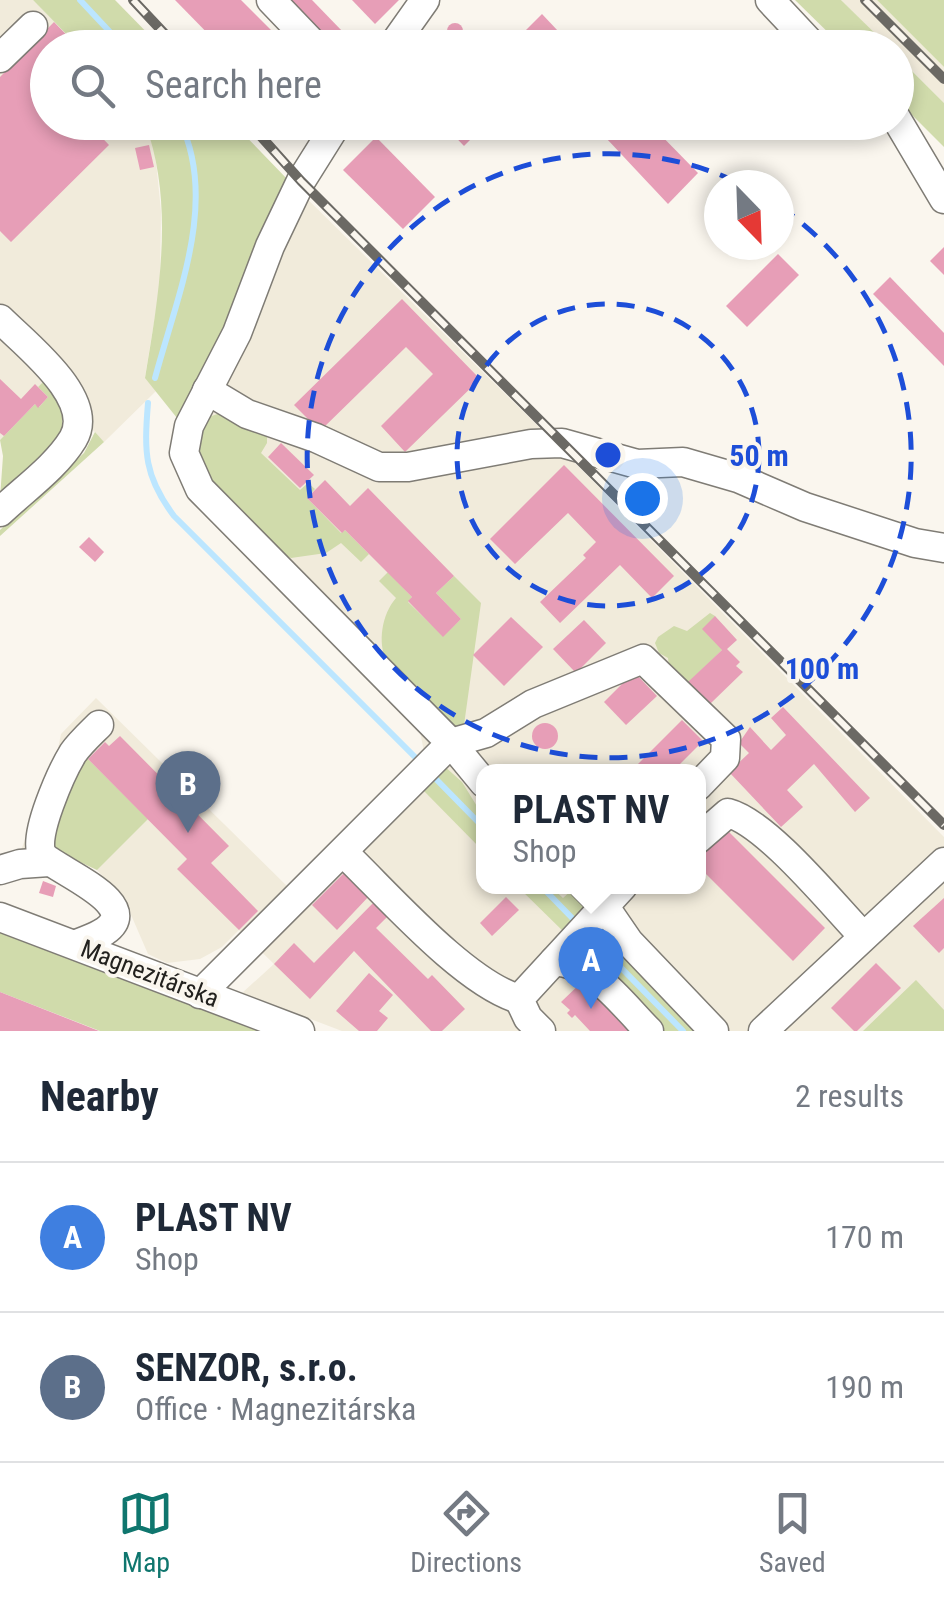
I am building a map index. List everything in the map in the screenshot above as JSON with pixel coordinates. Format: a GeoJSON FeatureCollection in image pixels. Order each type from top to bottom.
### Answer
{"type":"FeatureCollection","features":[{"type":"Feature","properties":{"kind":"street"},"geometry":{"type":"LineString","coordinates":[[271,0],[300,30]]}},
{"type":"Feature","properties":{"kind":"street"},"geometry":{"type":"LineString","coordinates":[[404,30],[425,0]]}},
{"type":"Feature","properties":{"kind":"street"},"geometry":{"type":"LineString","coordinates":[[770,0],[799,30]]}},
{"type":"Feature","properties":{"kind":"street"},"geometry":{"type":"LineString","coordinates":[[0,58],[32,26]]}},
{"type":"Feature","properties":{"kind":"street"},"geometry":{"type":"LineString","coordinates":[[327,140],[301,181],[270,246],[237,333],[185,440],[187,466],[200,488],[432,761],[476,779]]}},
{"type":"Feature","properties":{"kind":"street"},"geometry":{"type":"LineString","coordinates":[[911,140],[944,199]]}},
{"type":"Feature","properties":{"kind":"street"},"geometry":{"type":"LineString","coordinates":[[0,319],[67,390],[77,406],[78,418],[77,430],[63,452],[0,512]]}},
{"type":"Feature","properties":{"kind":"street"},"geometry":{"type":"LineString","coordinates":[[207,390],[246,414],[316,438],[379,466],[408,467],[531,444],[562,444],[637,464],[682,462],[738,478],[805,508],[944,548]]}},
{"type":"Feature","properties":{"kind":"street"},"geometry":{"type":"LineString","coordinates":[[200,994],[432,761],[533,704],[626,663],[644,659],[726,739],[725,758],[706,778]]}},
{"type":"Feature","properties":{"kind":"street"},"geometry":{"type":"LineString","coordinates":[[77,944],[106,930],[111,925],[112,911],[102,892],[49,862],[41,852],[38,836],[70,759],[100,725]]}},
{"type":"Feature","properties":{"kind":"street"},"geometry":{"type":"LineString","coordinates":[[706,832],[728,813],[738,816],[780,850],[864,936]]}},
{"type":"Feature","properties":{"kind":"street"},"geometry":{"type":"LineString","coordinates":[[343,852],[464,967],[499,993],[520,999]]}},
{"type":"Feature","properties":{"kind":"street"},"geometry":{"type":"LineString","coordinates":[[0,870],[49,862]]}},
{"type":"Feature","properties":{"kind":"street"},"geometry":{"type":"LineString","coordinates":[[763,1031],[944,862]]}},
{"type":"Feature","properties":{"kind":"street"},"geometry":{"type":"LineString","coordinates":[[520,999],[607,909],[628,942],[714,1031]]}},
{"type":"Feature","properties":{"kind":"street","name":"Magnezitárska"},"geometry":{"type":"LineString","coordinates":[[0,917],[300,1031]]}},
{"type":"Feature","properties":{"kind":"street"},"geometry":{"type":"LineString","coordinates":[[554,962],[574,963],[592,974],[649,1031]]}},
{"type":"Feature","properties":{"kind":"street"},"geometry":{"type":"LineString","coordinates":[[520,999],[528,1018],[541,1031]]}},
{"type":"Feature","properties":{"kind":"shaded area"},"geometry":{"type":"Polygon","coordinates":[[[0,0],[33,0],[62,30],[30,30],[30,140],[151,140],[155,152],[161,211],[160,286],[145,377],[156,391],[104,442],[90,427],[87,398],[60,366],[38,387],[48,397],[38,408],[34,405],[0,440],[0,0]]]}},
{"type":"Feature","properties":{"kind":"shaded area"},"geometry":{"type":"Polygon","coordinates":[[[841,0],[877,0],[907,30],[872,30],[841,0]]]}},
{"type":"Feature","properties":{"kind":"shaded area"},"geometry":{"type":"Polygon","coordinates":[[[914,37],[944,67],[944,103],[914,72],[914,37]]]}},
{"type":"Feature","properties":{"kind":"shaded area"},"geometry":{"type":"Polygon","coordinates":[[[289,181],[556,444],[944,837],[944,1031],[342,1031],[242,993],[274,964],[239,930],[222,947],[200,959],[167,963],[148,954],[125,901],[97,870],[61,853],[21,850],[55,763],[61,734],[96,698],[290,889],[424,752],[419,726],[172,452],[177,418],[223,340],[289,181]]]}},
{"type":"Feature","properties":{"kind":"green space"},"geometry":{"type":"Polygon","coordinates":[[[33,0],[115,0],[144,30],[62,30],[33,0]]]}},
{"type":"Feature","properties":{"kind":"green space"},"geometry":{"type":"Polygon","coordinates":[[[795,0],[841,0],[872,30],[826,30],[795,0]]]}},
{"type":"Feature","properties":{"kind":"green space"},"geometry":{"type":"Polygon","coordinates":[[[877,0],[944,0],[944,67],[914,37],[914,30],[907,30],[877,0]]]}},
{"type":"Feature","properties":{"kind":"green space"},"geometry":{"type":"Polygon","coordinates":[[[914,73],[944,103],[944,147],[914,117],[914,73]]]}},
{"type":"Feature","properties":{"kind":"green space"},"geometry":{"type":"Polygon","coordinates":[[[150,140],[249,140],[289,181],[223,340],[177,418],[145,378],[162,249],[160,185],[150,140]]]}},
{"type":"Feature","properties":{"kind":"green space"},"geometry":{"type":"Polygon","coordinates":[[[43,382],[57,400],[61,432],[43,459],[0,498],[0,440],[35,404],[39,407],[48,397],[38,387],[43,382]]]}},
{"type":"Feature","properties":{"kind":"green space"},"geometry":{"type":"Polygon","coordinates":[[[223,412],[267,433],[261,453],[300,490],[308,483],[315,489],[307,498],[341,533],[345,530],[369,554],[361,562],[341,543],[326,553],[291,558],[274,550],[207,482],[197,437],[206,418],[223,412]]]}},
{"type":"Feature","properties":{"kind":"green space"},"geometry":{"type":"Polygon","coordinates":[[[95,432],[104,442],[0,536],[0,530],[84,453],[95,432]]]}},
{"type":"Feature","properties":{"kind":"green space"},"geometry":{"type":"Polygon","coordinates":[[[388,572],[412,597],[408,602],[443,636],[461,619],[436,593],[454,576],[481,603],[464,725],[459,730],[387,662],[382,646],[383,629],[396,598],[379,581],[388,572]]]}},
{"type":"Feature","properties":{"kind":"green space"},"geometry":{"type":"Polygon","coordinates":[[[710,613],[715,616],[722,650],[689,682],[710,704],[669,667],[668,658],[659,653],[655,643],[674,626],[687,631],[710,613]]]}},
{"type":"Feature","properties":{"kind":"green space"},"geometry":{"type":"Polygon","coordinates":[[[88,759],[148,819],[97,870],[61,853],[51,843],[73,765],[88,759]]]}},
{"type":"Feature","properties":{"kind":"green space"},"geometry":{"type":"Polygon","coordinates":[[[443,765],[462,782],[476,805],[476,844],[423,790],[443,765]]]}},
{"type":"Feature","properties":{"kind":"green space"},"geometry":{"type":"Polygon","coordinates":[[[525,894],[559,894],[563,898],[578,894],[590,907],[568,936],[525,894]]]}},
{"type":"Feature","properties":{"kind":"green space"},"geometry":{"type":"Polygon","coordinates":[[[0,927],[267,1031],[100,1031],[0,992],[0,927]]]}},
{"type":"Feature","properties":{"kind":"green space"},"geometry":{"type":"Polygon","coordinates":[[[603,930],[696,1031],[662,1031],[582,950],[603,930]]]}},
{"type":"Feature","properties":{"kind":"green space"},"geometry":{"type":"Polygon","coordinates":[[[916,980],[944,1010],[944,1031],[863,1031],[916,980]]]}},
{"type":"Feature","properties":{"kind":"building"},"geometry":{"type":"Polygon","coordinates":[[[175,0],[241,0],[271,30],[204,30],[175,0]]]}},
{"type":"Feature","properties":{"kind":"building"},"geometry":{"type":"Polygon","coordinates":[[[288,0],[312,0],[341,30],[317,30],[288,0]]]}},
{"type":"Feature","properties":{"kind":"building"},"geometry":{"type":"Polygon","coordinates":[[[352,0],[399,0],[375,24],[352,0]]]}},
{"type":"Feature","properties":{"kind":"building"},"geometry":{"type":"Polygon","coordinates":[[[542,14],[557,30],[526,30],[542,14]]]}},
{"type":"Feature","properties":{"kind":"building"},"geometry":{"type":"Polygon","coordinates":[[[449,25],[461,25],[463,30],[447,30],[449,25]]]}},
{"type":"Feature","properties":{"kind":"building"},"geometry":{"type":"Polygon","coordinates":[[[30,46],[30,140],[104,140],[109,145],[11,242],[0,231],[0,77],[30,46]]]}},
{"type":"Feature","properties":{"kind":"building"},"geometry":{"type":"Polygon","coordinates":[[[373,140],[379,140],[435,197],[403,229],[343,170],[373,140]]]}},
{"type":"Feature","properties":{"kind":"building"},"geometry":{"type":"Polygon","coordinates":[[[608,140],[666,140],[698,173],[668,204],[608,140]]]}},
{"type":"Feature","properties":{"kind":"building"},"geometry":{"type":"Polygon","coordinates":[[[149,145],[154,167],[140,170],[135,148],[149,145]]]}},
{"type":"Feature","properties":{"kind":"building"},"geometry":{"type":"Polygon","coordinates":[[[944,247],[944,275],[930,261],[944,247]]]}},
{"type":"Feature","properties":{"kind":"building"},"geometry":{"type":"Polygon","coordinates":[[[772,260],[784,260],[799,275],[747,327],[726,306],[772,260]]]}},
{"type":"Feature","properties":{"kind":"building"},"geometry":{"type":"Polygon","coordinates":[[[890,277],[944,333],[944,366],[873,294],[890,277]]]}},
{"type":"Feature","properties":{"kind":"building"},"geometry":{"type":"Polygon","coordinates":[[[402,299],[480,379],[405,452],[381,426],[433,374],[406,347],[320,431],[294,405],[402,299]]]}},
{"type":"Feature","properties":{"kind":"building"},"geometry":{"type":"Polygon","coordinates":[[[0,379],[21,399],[35,384],[48,397],[38,408],[35,404],[4,436],[0,433],[0,379]]]}},
{"type":"Feature","properties":{"kind":"building"},"geometry":{"type":"Polygon","coordinates":[[[281,443],[314,475],[300,488],[268,457],[281,443]]]}},
{"type":"Feature","properties":{"kind":"building"},"geometry":{"type":"Polygon","coordinates":[[[564,465],[674,576],[652,598],[620,565],[560,623],[540,602],[586,558],[583,555],[596,542],[568,513],[515,564],[490,539],[564,465]]]}},
{"type":"Feature","properties":{"kind":"building"},"geometry":{"type":"Polygon","coordinates":[[[325,480],[350,506],[368,488],[454,576],[436,593],[461,619],[443,637],[408,601],[412,597],[307,498],[325,480]]]}},
{"type":"Feature","properties":{"kind":"building"},"geometry":{"type":"Polygon","coordinates":[[[89,537],[104,552],[95,562],[79,547],[89,537]]]}},
{"type":"Feature","properties":{"kind":"building"},"geometry":{"type":"Polygon","coordinates":[[[715,616],[737,640],[727,649],[740,662],[736,666],[743,672],[710,704],[688,682],[722,650],[702,629],[715,616]]]}},
{"type":"Feature","properties":{"kind":"building"},"geometry":{"type":"Polygon","coordinates":[[[511,617],[543,647],[504,686],[473,655],[511,617]]]}},
{"type":"Feature","properties":{"kind":"building"},"geometry":{"type":"Polygon","coordinates":[[[584,620],[606,643],[576,673],[553,649],[584,620]]]}},
{"type":"Feature","properties":{"kind":"building"},"geometry":{"type":"Polygon","coordinates":[[[634,672],[657,696],[626,725],[604,702],[634,672]]]}},
{"type":"Feature","properties":{"kind":"building"},"geometry":{"type":"Polygon","coordinates":[[[783,707],[870,798],[855,812],[814,764],[787,790],[803,807],[781,827],[729,772],[749,753],[739,743],[750,727],[771,750],[786,735],[771,718],[783,707]]]}},
{"type":"Feature","properties":{"kind":"building"},"geometry":{"type":"Polygon","coordinates":[[[682,720],[703,741],[680,764],[638,764],[682,720]]]}},
{"type":"Feature","properties":{"kind":"building"},"geometry":{"type":"Polygon","coordinates":[[[545,723],[554,727],[558,736],[554,745],[545,749],[536,745],[532,736],[536,727],[545,723]]]}},
{"type":"Feature","properties":{"kind":"building"},"geometry":{"type":"Polygon","coordinates":[[[120,736],[229,846],[211,863],[258,911],[239,930],[177,869],[187,859],[88,759],[105,742],[109,746],[120,736]]]}},
{"type":"Feature","properties":{"kind":"building"},"geometry":{"type":"Polygon","coordinates":[[[727,830],[825,928],[793,961],[706,874],[706,850],[727,830]]]}},
{"type":"Feature","properties":{"kind":"building"},"geometry":{"type":"Polygon","coordinates":[[[347,870],[371,894],[337,930],[312,905],[347,870]]]}},
{"type":"Feature","properties":{"kind":"building"},"geometry":{"type":"Polygon","coordinates":[[[43,881],[56,886],[53,897],[39,893],[43,881]]]}},
{"type":"Feature","properties":{"kind":"building"},"geometry":{"type":"Polygon","coordinates":[[[506,897],[519,910],[492,936],[480,923],[506,897]]]}},
{"type":"Feature","properties":{"kind":"building"},"geometry":{"type":"Polygon","coordinates":[[[944,898],[944,948],[939,953],[913,926],[944,898]]]}},
{"type":"Feature","properties":{"kind":"building"},"geometry":{"type":"Polygon","coordinates":[[[377,899],[391,913],[376,928],[465,1009],[442,1031],[431,1031],[354,951],[310,999],[274,964],[294,943],[314,963],[377,899]]]}},
{"type":"Feature","properties":{"kind":"building"},"geometry":{"type":"Polygon","coordinates":[[[876,963],[901,988],[854,1031],[831,1008],[876,963]]]}},
{"type":"Feature","properties":{"kind":"building"},"geometry":{"type":"Polygon","coordinates":[[[369,973],[393,995],[379,1011],[388,1018],[377,1031],[359,1031],[336,1011],[369,973]]]}},
{"type":"Feature","properties":{"kind":"building"},"geometry":{"type":"Polygon","coordinates":[[[584,980],[634,1031],[590,1031],[575,1015],[572,1018],[567,1013],[570,1010],[561,1002],[584,980]]]}},
{"type":"Feature","properties":{"kind":"building"},"geometry":{"type":"Polygon","coordinates":[[[0,992],[99,1031],[0,1031],[0,992]]]}},
{"type":"Feature","properties":{"kind":"waterway"},"geometry":{"type":"LineString","coordinates":[[80,0],[108,30]]}},
{"type":"Feature","properties":{"kind":"waterway"},"geometry":{"type":"LineString","coordinates":[[155,378],[182,283],[195,217],[195,185],[186,140]]}},
{"type":"Feature","properties":{"kind":"waterway"},"geometry":{"type":"LineString","coordinates":[[148,403],[148,463],[174,516],[420,762]]}},
{"type":"Feature","properties":{"kind":"waterway"},"geometry":{"type":"LineString","coordinates":[[432,775],[476,820]]}},
{"type":"Feature","properties":{"kind":"waterway"},"geometry":{"type":"LineString","coordinates":[[549,894],[577,923]]}},
{"type":"Feature","properties":{"kind":"waterway"},"geometry":{"type":"LineString","coordinates":[[589,935],[683,1031]]}},
{"type":"Feature","properties":{"kind":"railway"},"geometry":{"type":"LineString","coordinates":[[133,0],[161,30]]}},
{"type":"Feature","properties":{"kind":"railway"},"geometry":{"type":"LineString","coordinates":[[865,0],[895,30]]}},
{"type":"Feature","properties":{"kind":"railway"},"geometry":{"type":"LineString","coordinates":[[914,49],[944,79]]}},
{"type":"Feature","properties":{"kind":"railway"},"geometry":{"type":"LineString","coordinates":[[264,140],[944,825]]}},
{"type":"Feature","properties":{"kind":"place","name":"SENZOR, s.r.o."},"geometry":{"type":"Point","coordinates":[188,833]}},
{"type":"Feature","properties":{"kind":"place","name":"PLAST NV"},"geometry":{"type":"Point","coordinates":[591,1009]}}]}
